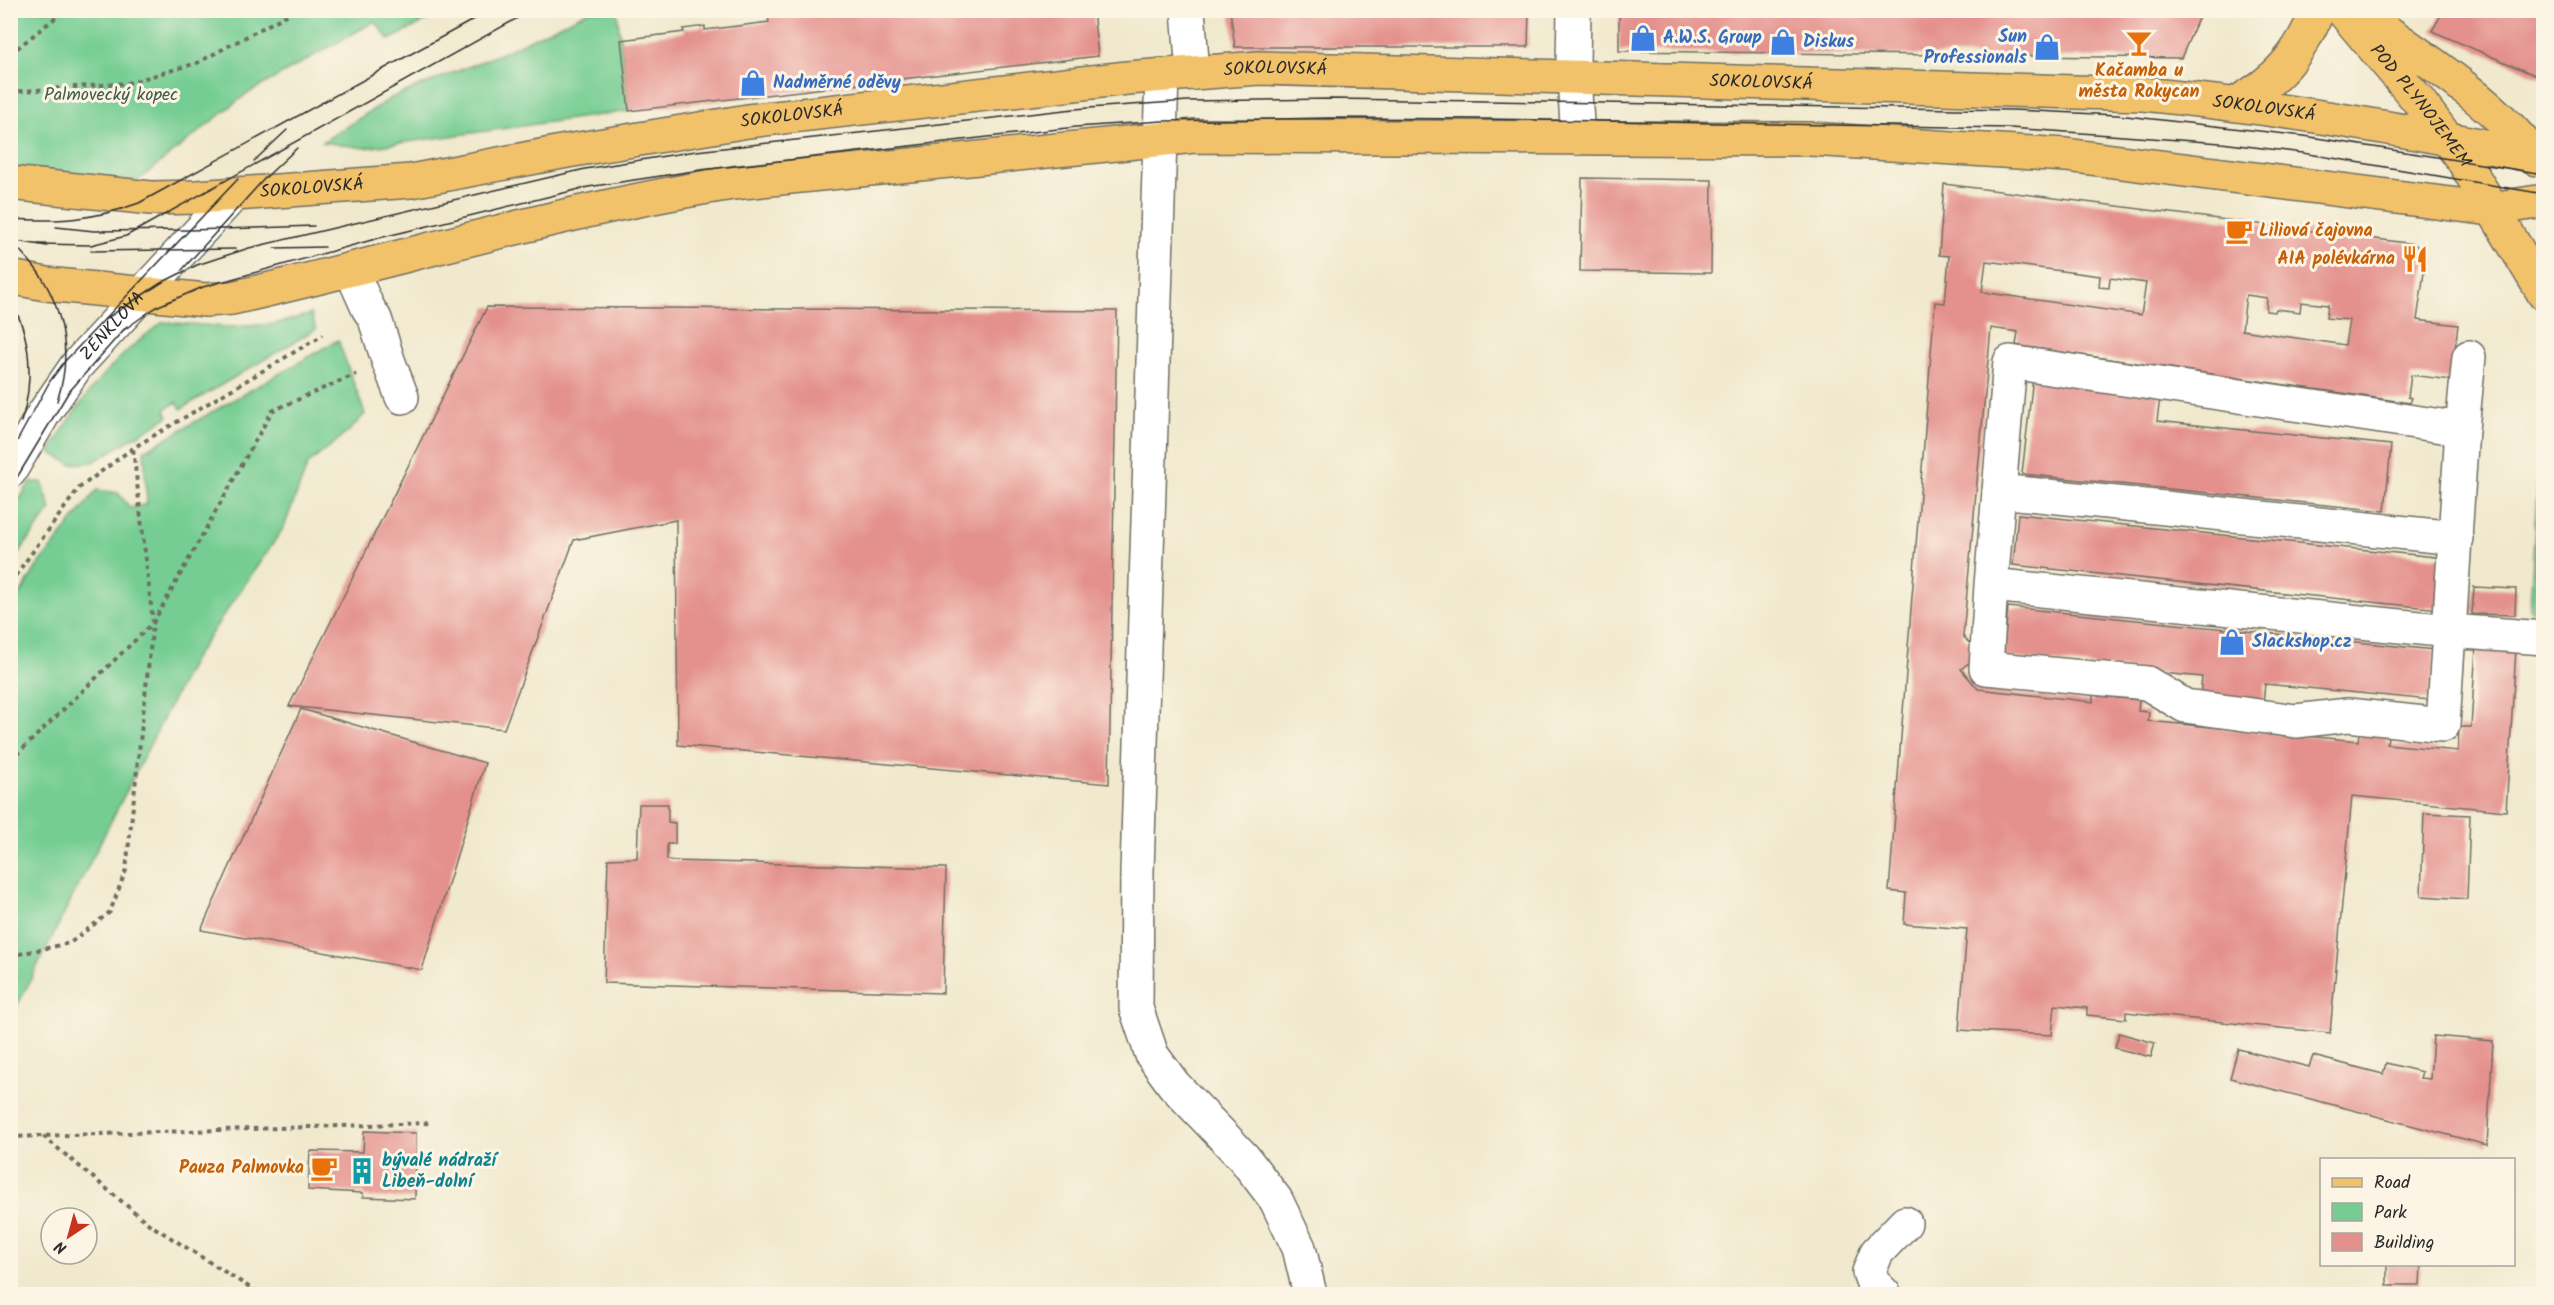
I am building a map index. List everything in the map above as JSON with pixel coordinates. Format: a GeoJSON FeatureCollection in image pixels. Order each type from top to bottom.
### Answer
{"type":"FeatureCollection","features":[{"type":"Feature","properties":{"kind":"main road"},"geometry":{"type":"LineString","coordinates":[[2237,103],[2259,91],[2278,75],[2298,52],[2318,10]]}},
{"type":"Feature","properties":{"kind":"main road","name":"POD PLYNOJEMEM"},"geometry":{"type":"LineString","coordinates":[[2342,10],[2418,100],[2463,160],[2544,294]]}},
{"type":"Feature","properties":{"kind":"main road","name":"POD PLYNOJEMEM"},"geometry":{"type":"LineString","coordinates":[[2356,10],[2448,75],[2494,115],[2540,160]]}},
{"type":"Feature","properties":{"kind":"main road","name":"SOKOLOVSKÁ"},"geometry":{"type":"LineString","coordinates":[[10,183],[152,198],[411,181],[567,151],[748,121],[1178,74],[1259,68],[1574,70],[2143,94],[2237,103],[2446,137],[2540,160]]}},
{"type":"Feature","properties":{"kind":"main road"},"geometry":{"type":"LineString","coordinates":[[10,277],[46,284],[206,300],[232,298],[583,211],[686,190],[733,183],[1195,136],[1810,139],[2066,155],[2492,209],[2544,201]]}},
{"type":"Feature","properties":{"kind":"street"},"geometry":{"type":"LineString","coordinates":[[1188,10],[1193,49],[1178,74],[1162,139],[1137,859],[1136,1008],[1152,1055],[1174,1085],[1244,1158],[1276,1200],[1299,1248],[1310,1294]]}},
{"type":"Feature","properties":{"kind":"street"},"geometry":{"type":"LineString","coordinates":[[1574,10],[1574,70],[1578,138]]}},
{"type":"Feature","properties":{"kind":"street","name":"ZENKLOVA"},"geometry":{"type":"LineString","coordinates":[[10,471],[70,374],[234,194]]}},
{"type":"Feature","properties":{"kind":"street"},"geometry":{"type":"LineString","coordinates":[[351,270],[375,319],[402,397]]}},
{"type":"Feature","properties":{"kind":"street"},"geometry":{"type":"LineString","coordinates":[[2462,429],[2010,362],[1986,668],[2147,683],[2185,706],[2296,721],[2348,715],[2443,725],[2462,429],[2469,357]]}},
{"type":"Feature","properties":{"kind":"street"},"geometry":{"type":"LineString","coordinates":[[1999,491],[2456,538]]}},
{"type":"Feature","properties":{"kind":"street"},"geometry":{"type":"LineString","coordinates":[[1991,585],[2544,638]]}},
{"type":"Feature","properties":{"kind":"street"},"geometry":{"type":"LineString","coordinates":[[1884,1294],[1873,1283],[1869,1272],[1877,1252],[1905,1223]]}},
{"type":"Feature","properties":{"kind":"path"},"geometry":{"type":"LineString","coordinates":[[10,54],[65,10]]}},
{"type":"Feature","properties":{"kind":"path"},"geometry":{"type":"LineString","coordinates":[[10,92],[128,82],[197,63],[296,10]]}},
{"type":"Feature","properties":{"kind":"path"},"geometry":{"type":"LineString","coordinates":[[10,583],[79,488],[133,448],[322,335]]}},
{"type":"Feature","properties":{"kind":"path"},"geometry":{"type":"LineString","coordinates":[[10,761],[153,623],[272,411],[388,360]]}},
{"type":"Feature","properties":{"kind":"path"},"geometry":{"type":"LineString","coordinates":[[10,956],[70,943],[110,912],[126,870],[153,623],[133,448]]}},
{"type":"Feature","properties":{"kind":"path"},"geometry":{"type":"LineString","coordinates":[[10,1163],[12,1137],[429,1123]]}},
{"type":"Feature","properties":{"kind":"path"},"geometry":{"type":"LineString","coordinates":[[43,1136],[149,1224],[260,1294]]}},
{"type":"Feature","properties":{"kind":"green space","name":"Palmovecký kopec"},"geometry":{"type":"Polygon","coordinates":[[[11,11],[445,11],[389,40],[375,21],[245,95],[137,181],[11,168],[11,11]]]}},
{"type":"Feature","properties":{"kind":"green space"},"geometry":{"type":"Polygon","coordinates":[[[589,11],[617,11],[629,111],[365,148],[322,142],[393,97],[500,54],[589,11]]]}},
{"type":"Feature","properties":{"kind":"green space"},"geometry":{"type":"Polygon","coordinates":[[[311,314],[316,329],[181,409],[177,402],[165,409],[168,417],[93,462],[71,464],[49,452],[98,381],[127,351],[163,322],[229,327],[275,324],[311,314]]]}},
{"type":"Feature","properties":{"kind":"green space"},"geometry":{"type":"Polygon","coordinates":[[[338,340],[365,414],[348,432],[308,464],[284,527],[193,660],[16,1008],[11,1008],[11,610],[36,568],[97,490],[118,493],[130,508],[147,504],[144,451],[338,340]]]}},
{"type":"Feature","properties":{"kind":"green space"},"geometry":{"type":"Polygon","coordinates":[[[2540,440],[2543,440],[2543,611],[2530,610],[2540,440]]]}},
{"type":"Feature","properties":{"kind":"green space"},"geometry":{"type":"Polygon","coordinates":[[[30,482],[42,482],[51,509],[11,564],[11,514],[30,482]]]}},
{"type":"Feature","properties":{"kind":"building"},"geometry":{"type":"Polygon","coordinates":[[[799,10],[1093,10],[1098,56],[629,111],[621,40],[684,32],[683,29],[705,26],[705,30],[769,22],[768,16],[799,10]]]}},
{"type":"Feature","properties":{"kind":"building"},"geometry":{"type":"Polygon","coordinates":[[[1230,10],[1529,10],[1528,47],[1235,47],[1230,10]]]}},
{"type":"Feature","properties":{"kind":"building"},"geometry":{"type":"Polygon","coordinates":[[[1619,10],[2197,10],[2201,12],[2181,58],[1619,51],[1619,10]]]}},
{"type":"Feature","properties":{"kind":"building"},"geometry":{"type":"Polygon","coordinates":[[[2444,10],[2544,10],[2544,79],[2432,31],[2444,10]]]}},
{"type":"Feature","properties":{"kind":"building"},"geometry":{"type":"Polygon","coordinates":[[[1582,178],[1712,180],[1711,273],[1580,271],[1582,178]]]}},
{"type":"Feature","properties":{"kind":"building"},"geometry":{"type":"Polygon","coordinates":[[[1944,184],[2415,244],[2426,259],[2417,320],[2458,325],[2451,380],[2411,375],[2408,397],[2412,398],[2410,403],[2027,347],[2016,345],[2018,332],[1991,328],[1963,636],[1972,646],[1971,661],[1961,669],[1978,689],[2093,702],[2093,695],[2139,700],[2138,711],[2149,712],[2148,721],[2358,741],[2359,733],[2388,736],[2387,744],[2458,751],[2459,727],[2471,727],[2476,646],[2516,649],[2506,811],[2352,796],[2330,1033],[2126,1012],[2126,1019],[2087,1015],[2087,1008],[2055,1005],[2052,1035],[1959,1030],[1967,929],[1904,924],[1906,893],[1889,891],[1935,302],[1945,303],[1949,256],[1939,255],[1944,184]],[[1986,261],[1982,292],[2141,315],[2146,283],[2110,278],[2109,288],[2099,287],[2100,276],[1986,261]],[[2246,295],[2242,330],[2345,345],[2349,320],[2326,318],[2328,305],[2301,302],[2300,312],[2276,309],[2275,312],[2266,311],[2267,298],[2246,295]]]}},
{"type":"Feature","properties":{"kind":"building"},"geometry":{"type":"Polygon","coordinates":[[[487,307],[1117,311],[1109,784],[678,745],[676,520],[574,540],[504,729],[289,706],[487,307]]]}},
{"type":"Feature","properties":{"kind":"building"},"geometry":{"type":"Polygon","coordinates":[[[2033,377],[2161,390],[2157,421],[2391,445],[2385,511],[2022,474],[2033,377]]]}},
{"type":"Feature","properties":{"kind":"building"},"geometry":{"type":"Polygon","coordinates":[[[2018,514],[2445,558],[2439,609],[2013,565],[2018,514]]]}},
{"type":"Feature","properties":{"kind":"building"},"geometry":{"type":"Polygon","coordinates":[[[2474,587],[2516,589],[2515,615],[2472,614],[2474,587]]]}},
{"type":"Feature","properties":{"kind":"building"},"geometry":{"type":"Polygon","coordinates":[[[2008,607],[2435,650],[2430,700],[2265,684],[2263,703],[2200,697],[2202,677],[2003,657],[2008,607]]]}},
{"type":"Feature","properties":{"kind":"building"},"geometry":{"type":"Polygon","coordinates":[[[301,709],[485,763],[422,970],[201,930],[301,709]]]}},
{"type":"Feature","properties":{"kind":"building"},"geometry":{"type":"Polygon","coordinates":[[[639,804],[668,804],[668,822],[675,823],[675,844],[667,844],[667,859],[670,861],[946,868],[943,993],[604,983],[608,859],[637,858],[639,804]]]}},
{"type":"Feature","properties":{"kind":"building"},"geometry":{"type":"Polygon","coordinates":[[[2424,813],[2470,815],[2467,899],[2421,896],[2424,813]]]}},
{"type":"Feature","properties":{"kind":"building"},"geometry":{"type":"Polygon","coordinates":[[[2119,1033],[2155,1043],[2151,1057],[2115,1048],[2119,1033]]]}},
{"type":"Feature","properties":{"kind":"building"},"geometry":{"type":"Polygon","coordinates":[[[2433,1036],[2493,1041],[2487,1145],[2230,1078],[2238,1049],[2309,1067],[2313,1056],[2383,1074],[2386,1063],[2422,1072],[2420,1078],[2430,1079],[2433,1036]]]}},
{"type":"Feature","properties":{"kind":"building","name":"bývalé nádraží Libeň-dolní"},"geometry":{"type":"Polygon","coordinates":[[[364,1131],[416,1133],[415,1199],[363,1197],[363,1193],[308,1190],[310,1151],[363,1152],[364,1131]]]}},
{"type":"Feature","properties":{"kind":"building"},"geometry":{"type":"Polygon","coordinates":[[[2387,1266],[2421,1266],[2420,1285],[2387,1285],[2387,1266]]]}},
{"type":"Feature","properties":{"kind":"tram line"},"geometry":{"type":"LineString","coordinates":[[10,219],[75,218],[106,213],[139,203],[491,10]]}},
{"type":"Feature","properties":{"kind":"tram line"},"geometry":{"type":"LineString","coordinates":[[38,244],[91,245],[126,236],[532,10]]}},
{"type":"Feature","properties":{"kind":"tram line"},"geometry":{"type":"LineString","coordinates":[[104,320],[161,283],[197,265],[249,248],[585,169],[696,151],[1074,109],[1188,101],[1330,99],[1486,101],[2013,110],[2117,115],[2304,136],[2544,174]]}},
{"type":"Feature","properties":{"kind":"tram line"},"geometry":{"type":"LineString","coordinates":[[121,332],[156,307],[203,287],[379,238],[588,187],[700,170],[1076,127],[1162,121],[1328,118],[1483,119],[2010,128],[2221,143],[2303,153],[2544,194]]}},
{"type":"Feature","properties":{"kind":"tram line"},"geometry":{"type":"LineString","coordinates":[[254,161],[287,130]]}},
{"type":"Feature","properties":{"kind":"tram line"},"geometry":{"type":"LineString","coordinates":[[182,270],[265,178],[297,148]]}},
{"type":"Feature","properties":{"kind":"tram line"},"geometry":{"type":"LineString","coordinates":[[10,454],[50,381],[65,361],[238,179]]}},
{"type":"Feature","properties":{"kind":"tram line"},"geometry":{"type":"LineString","coordinates":[[56,227],[94,231],[314,226]]}},
{"type":"Feature","properties":{"kind":"tram line"},"geometry":{"type":"LineString","coordinates":[[10,240],[47,246]]}},
{"type":"Feature","properties":{"kind":"tram line"},"geometry":{"type":"LineString","coordinates":[[10,242],[40,275],[59,314],[65,357],[63,379],[57,401]]}},
{"type":"Feature","properties":{"kind":"tram line"},"geometry":{"type":"LineString","coordinates":[[274,248],[325,247]]}},
{"type":"Feature","properties":{"kind":"tram line"},"geometry":{"type":"LineString","coordinates":[[91,251],[235,249]]}},
{"type":"Feature","properties":{"kind":"tram line"},"geometry":{"type":"LineString","coordinates":[[10,300],[23,329],[29,360],[28,392],[21,422]]}},
{"type":"Feature","properties":{"kind":"tram line"},"geometry":{"type":"LineString","coordinates":[[10,489],[68,393],[127,326]]}},
{"type":"Feature","properties":{"kind":"place","name":"A.W.S. Group"},"geometry":{"type":"Point","coordinates":[1643,38]}},
{"type":"Feature","properties":{"kind":"place","name":"Diskus"},"geometry":{"type":"Point","coordinates":[1783,42]}},
{"type":"Feature","properties":{"kind":"place","name":"Kačamba u města Rokycan"},"geometry":{"type":"Point","coordinates":[2139,43]}},
{"type":"Feature","properties":{"kind":"place","name":"Sun Professionals"},"geometry":{"type":"Point","coordinates":[2047,47]}},
{"type":"Feature","properties":{"kind":"place","name":"Nadměrné oděvy"},"geometry":{"type":"Point","coordinates":[753,83]}},
{"type":"Feature","properties":{"kind":"place","name":"Liliová čajovna"},"geometry":{"type":"Point","coordinates":[2239,231]}},
{"type":"Feature","properties":{"kind":"place","name":"AIA polévkárna"},"geometry":{"type":"Point","coordinates":[2415,259]}},
{"type":"Feature","properties":{"kind":"place","name":"Slackshop.cz"},"geometry":{"type":"Point","coordinates":[2232,642]}},
{"type":"Feature","properties":{"kind":"place","name":"Pauza Palmovka"},"geometry":{"type":"Point","coordinates":[324,1168]}},
{"type":"Feature","properties":{"kind":"place","name":"bývalé nádraží Libeň-dolní"},"geometry":{"type":"Point","coordinates":[362,1171]}}]}
